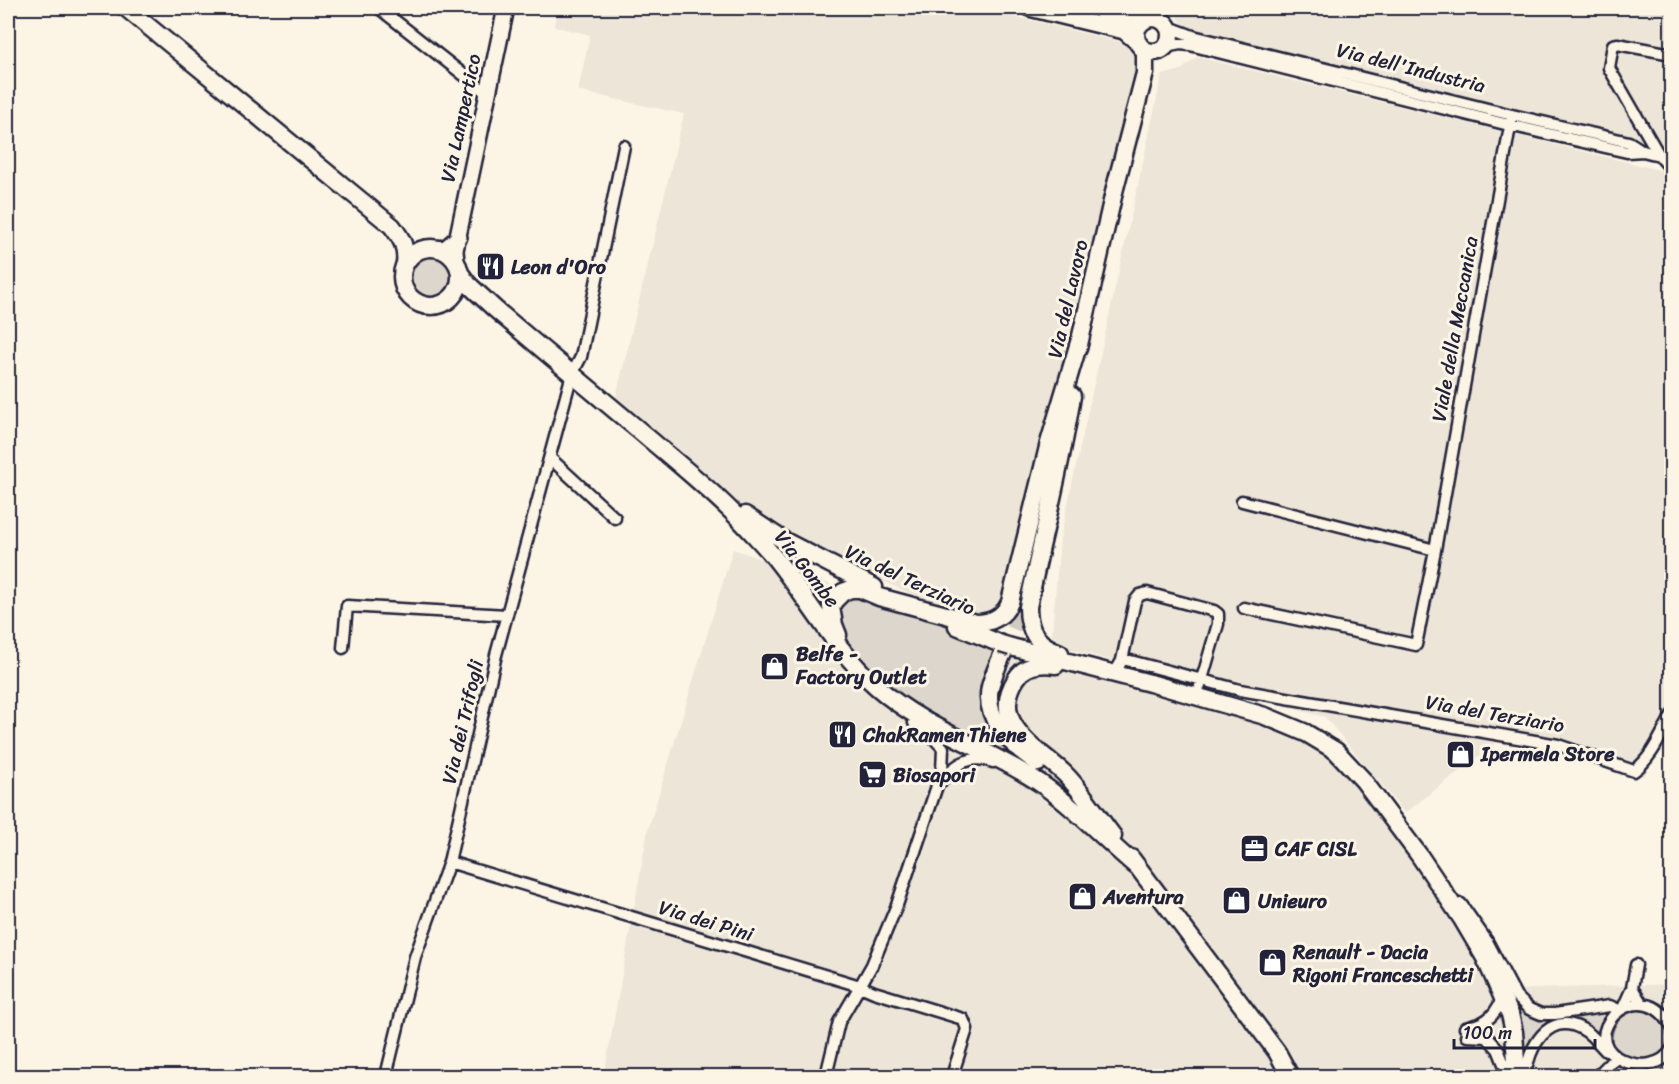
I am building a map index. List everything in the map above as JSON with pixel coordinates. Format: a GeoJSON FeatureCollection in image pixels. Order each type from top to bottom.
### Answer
{"type":"FeatureCollection","features":[{"type":"Feature","properties":{"kind":"main road"},"geometry":{"type":"LineString","coordinates":[[129,10],[392,226],[422,246],[434,248],[452,256],[458,267],[458,289],[447,302],[439,305]]}},
{"type":"Feature","properties":{"kind":"main road"},"geometry":{"type":"LineString","coordinates":[[1158,17],[1171,37],[1151,48],[1136,32],[1158,17]]}},
{"type":"Feature","properties":{"kind":"main road","name":"Via del Lavoro"},"geometry":{"type":"LineString","coordinates":[[1036,535],[1115,188],[1151,48]]}},
{"type":"Feature","properties":{"kind":"main road"},"geometry":{"type":"LineString","coordinates":[[392,226],[403,242],[407,253],[403,281],[410,296],[424,305],[439,305],[467,299],[477,300],[495,309]]}},
{"type":"Feature","properties":{"kind":"main road"},"geometry":{"type":"LineString","coordinates":[[405,264],[416,253],[434,248]]}},
{"type":"Feature","properties":{"kind":"main road","name":"Via Gombe"},"geometry":{"type":"LineString","coordinates":[[458,267],[468,284],[495,309],[705,486],[744,524],[777,561],[838,644],[875,685],[924,721],[1021,771],[1066,803],[1136,866]]}},
{"type":"Feature","properties":{"kind":"main road"},"geometry":{"type":"LineString","coordinates":[[875,685],[839,636],[832,617],[831,607],[834,601],[843,592],[860,589],[879,597],[976,623],[996,619],[1007,608],[1049,443],[1080,339]]}},
{"type":"Feature","properties":{"kind":"main road"},"geometry":{"type":"LineString","coordinates":[[1080,339],[1066,438],[1031,592],[1028,618],[1032,632],[1043,645],[1096,668]]}},
{"type":"Feature","properties":{"kind":"main road","name":"Via del Terziario"},"geometry":{"type":"LineString","coordinates":[[705,486],[783,540],[912,606],[1005,648],[1096,668],[1118,667],[1200,688],[1306,733],[1336,751],[1363,780],[1419,855],[1462,919],[1500,995],[1510,1074]]}},
{"type":"Feature","properties":{"kind":"main road"},"geometry":{"type":"LineString","coordinates":[[1005,648],[990,687],[992,711],[998,724],[1020,751],[1082,795]]}},
{"type":"Feature","properties":{"kind":"main road"},"geometry":{"type":"LineString","coordinates":[[1082,795],[1066,775],[1014,727],[1008,711],[1008,700],[1017,676],[1037,664],[1096,668]]}},
{"type":"Feature","properties":{"kind":"main road","name":"Via Gombe"},"geometry":{"type":"LineString","coordinates":[[1082,795],[1273,1047],[1290,1077]]}},
{"type":"Feature","properties":{"kind":"main road"},"geometry":{"type":"LineString","coordinates":[[1273,1047],[1278,1077]]}},
{"type":"Feature","properties":{"kind":"main road"},"geometry":{"type":"LineString","coordinates":[[1273,1047],[1298,1077]]}},
{"type":"Feature","properties":{"kind":"street"},"geometry":{"type":"LineString","coordinates":[[379,8],[488,94]]}},
{"type":"Feature","properties":{"kind":"street","name":"Via Lampertico"},"geometry":{"type":"LineString","coordinates":[[458,267],[455,250],[506,8]]}},
{"type":"Feature","properties":{"kind":"street"},"geometry":{"type":"LineString","coordinates":[[1029,8],[1124,31],[1151,48]]}},
{"type":"Feature","properties":{"kind":"street","name":"Via dell'Industria"},"geometry":{"type":"LineString","coordinates":[[1056,8],[1103,18],[1158,17],[1193,36],[1510,120]]}},
{"type":"Feature","properties":{"kind":"street","name":"Via dell'Industria"},"geometry":{"type":"LineString","coordinates":[[1151,48],[1190,45],[1510,120],[1629,142],[1643,151],[1659,155]]}},
{"type":"Feature","properties":{"kind":"street"},"geometry":{"type":"LineString","coordinates":[[1671,54],[1612,45],[1609,68],[1659,155],[1671,170]]}},
{"type":"Feature","properties":{"kind":"street","name":"Viale della Meccanica"},"geometry":{"type":"LineString","coordinates":[[1244,608],[1416,645],[1435,550],[1510,120]]}},
{"type":"Feature","properties":{"kind":"street","name":"Via dei Trifogli"},"geometry":{"type":"LineString","coordinates":[[386,1077],[415,957],[449,862],[507,615],[573,375],[581,357],[624,146]]}},
{"type":"Feature","properties":{"kind":"street"},"geometry":{"type":"LineString","coordinates":[[434,248],[446,248],[459,237]]}},
{"type":"Feature","properties":{"kind":"street"},"geometry":{"type":"LineString","coordinates":[[550,459],[615,518]]}},
{"type":"Feature","properties":{"kind":"street"},"geometry":{"type":"LineString","coordinates":[[1242,501],[1435,550]]}},
{"type":"Feature","properties":{"kind":"street"},"geometry":{"type":"LineString","coordinates":[[1118,667],[1135,601],[1140,595],[1147,594],[1214,610],[1218,614],[1218,624],[1200,688]]}},
{"type":"Feature","properties":{"kind":"street"},"geometry":{"type":"LineString","coordinates":[[343,648],[347,606],[507,615]]}},
{"type":"Feature","properties":{"kind":"street"},"geometry":{"type":"LineString","coordinates":[[826,1077],[839,1022],[872,965],[897,905],[939,785],[944,758],[943,748],[929,733],[899,713],[875,685]]}},
{"type":"Feature","properties":{"kind":"street","name":"Via del Terziario"},"geometry":{"type":"LineString","coordinates":[[1200,688],[1240,690],[1558,745],[1634,771],[1642,765],[1653,749],[1671,715]]}},
{"type":"Feature","properties":{"kind":"street"},"geometry":{"type":"LineString","coordinates":[[1266,717],[1278,697]]}},
{"type":"Feature","properties":{"kind":"street"},"geometry":{"type":"LineString","coordinates":[[939,785],[957,764],[976,758],[1021,771]]}},
{"type":"Feature","properties":{"kind":"street","name":"Via del Terziario"},"geometry":{"type":"LineString","coordinates":[[1419,855],[1440,876],[1476,924],[1516,996],[1528,1009],[1548,1014],[1610,1006],[1621,1009],[1642,1004]]}},
{"type":"Feature","properties":{"kind":"street","name":"Via dei Pini"},"geometry":{"type":"LineString","coordinates":[[449,862],[963,1019],[967,1029],[952,1077]]}},
{"type":"Feature","properties":{"kind":"street"},"geometry":{"type":"LineString","coordinates":[[1597,1077],[1610,1057],[1605,1035],[1607,1025],[1621,1009],[1632,988],[1636,965]]}},
{"type":"Feature","properties":{"kind":"street"},"geometry":{"type":"LineString","coordinates":[[1632,988],[1642,1004],[1660,1011],[1671,1027]]}},
{"type":"Feature","properties":{"kind":"street"},"geometry":{"type":"LineString","coordinates":[[1500,995],[1494,1015],[1482,1025],[1466,1032],[1487,1037],[1502,1056],[1510,1074]]}},
{"type":"Feature","properties":{"kind":"street"},"geometry":{"type":"LineString","coordinates":[[1525,1077],[1528,1058],[1535,1042],[1555,1027],[1568,1025],[1583,1030],[1621,1068],[1641,1073],[1659,1066],[1666,1060],[1671,1049]]}},
{"type":"Feature","properties":{"kind":"shaded area"},"geometry":{"type":"Polygon","coordinates":[[[558,8],[979,8],[1124,43],[1138,59],[1068,336],[1011,576],[997,607],[981,614],[945,607],[897,588],[819,549],[741,505],[615,401],[684,114],[578,91],[590,35],[554,26],[558,8]]]}},
{"type":"Feature","properties":{"kind":"shaded area"},"geometry":{"type":"Polygon","coordinates":[[[1175,8],[1671,8],[1671,163],[1632,139],[1199,34],[1186,29],[1178,18],[1175,8]]]}},
{"type":"Feature","properties":{"kind":"shaded area"},"geometry":{"type":"Polygon","coordinates":[[[1197,57],[1663,171],[1671,180],[1672,727],[1644,776],[1506,735],[1405,813],[1325,717],[1051,644],[1060,539],[1162,75],[1181,70],[1197,57]]]}},
{"type":"Feature","properties":{"kind":"shaded area"},"geometry":{"type":"Polygon","coordinates":[[[431,256],[446,262],[452,277],[446,292],[431,298],[416,292],[410,277],[416,262],[431,256]]]}},
{"type":"Feature","properties":{"kind":"shaded area"},"geometry":{"type":"Polygon","coordinates":[[[733,549],[1044,661],[1327,743],[1508,990],[1671,984],[1671,1076],[604,1076],[648,830],[733,549]]]}},
{"type":"Feature","properties":{"kind":"shaded area"},"geometry":{"type":"Polygon","coordinates":[[[854,593],[918,613],[1000,650],[986,704],[1037,769],[1060,785],[1075,791],[1101,823],[956,734],[873,676],[845,638],[837,609],[854,593]]]}},
{"type":"Feature","properties":{"kind":"shaded area"},"geometry":{"type":"Polygon","coordinates":[[[1517,1005],[1535,1016],[1551,1019],[1600,1011],[1611,1012],[1602,1025],[1600,1035],[1549,1024],[1533,1038],[1524,1053],[1517,1005]]]}},
{"type":"Feature","properties":{"kind":"shaded area"},"geometry":{"type":"Polygon","coordinates":[[[1639,1010],[1659,1020],[1667,1039],[1662,1054],[1638,1066],[1613,1049],[1612,1035],[1620,1019],[1639,1010]]]}},
{"type":"Feature","properties":{"kind":"tunnel"},"geometry":{"type":"LineString","coordinates":[[1004,651],[1016,623],[1025,585]]}},
{"type":"Feature","properties":{"kind":"place","name":"Leon d'Oro"},"geometry":{"type":"Point","coordinates":[490,267]}},
{"type":"Feature","properties":{"kind":"place","name":"Belfe - Factory Outlet"},"geometry":{"type":"Point","coordinates":[775,666]}},
{"type":"Feature","properties":{"kind":"place","name":"ChakRamen Thiene"},"geometry":{"type":"Point","coordinates":[842,735]}},
{"type":"Feature","properties":{"kind":"place","name":"Ipermela Store"},"geometry":{"type":"Point","coordinates":[1460,754]}},
{"type":"Feature","properties":{"kind":"place","name":"Biosapori"},"geometry":{"type":"Point","coordinates":[872,775]}},
{"type":"Feature","properties":{"kind":"place","name":"CAF CISL"},"geometry":{"type":"Point","coordinates":[1254,849]}},
{"type":"Feature","properties":{"kind":"place","name":"Aventura"},"geometry":{"type":"Point","coordinates":[1082,897]}},
{"type":"Feature","properties":{"kind":"place","name":"Unieuro"},"geometry":{"type":"Point","coordinates":[1237,901]}},
{"type":"Feature","properties":{"kind":"place","name":"Renault - Dacia Rigoni Franceschetti"},"geometry":{"type":"Point","coordinates":[1272,963]}}]}
